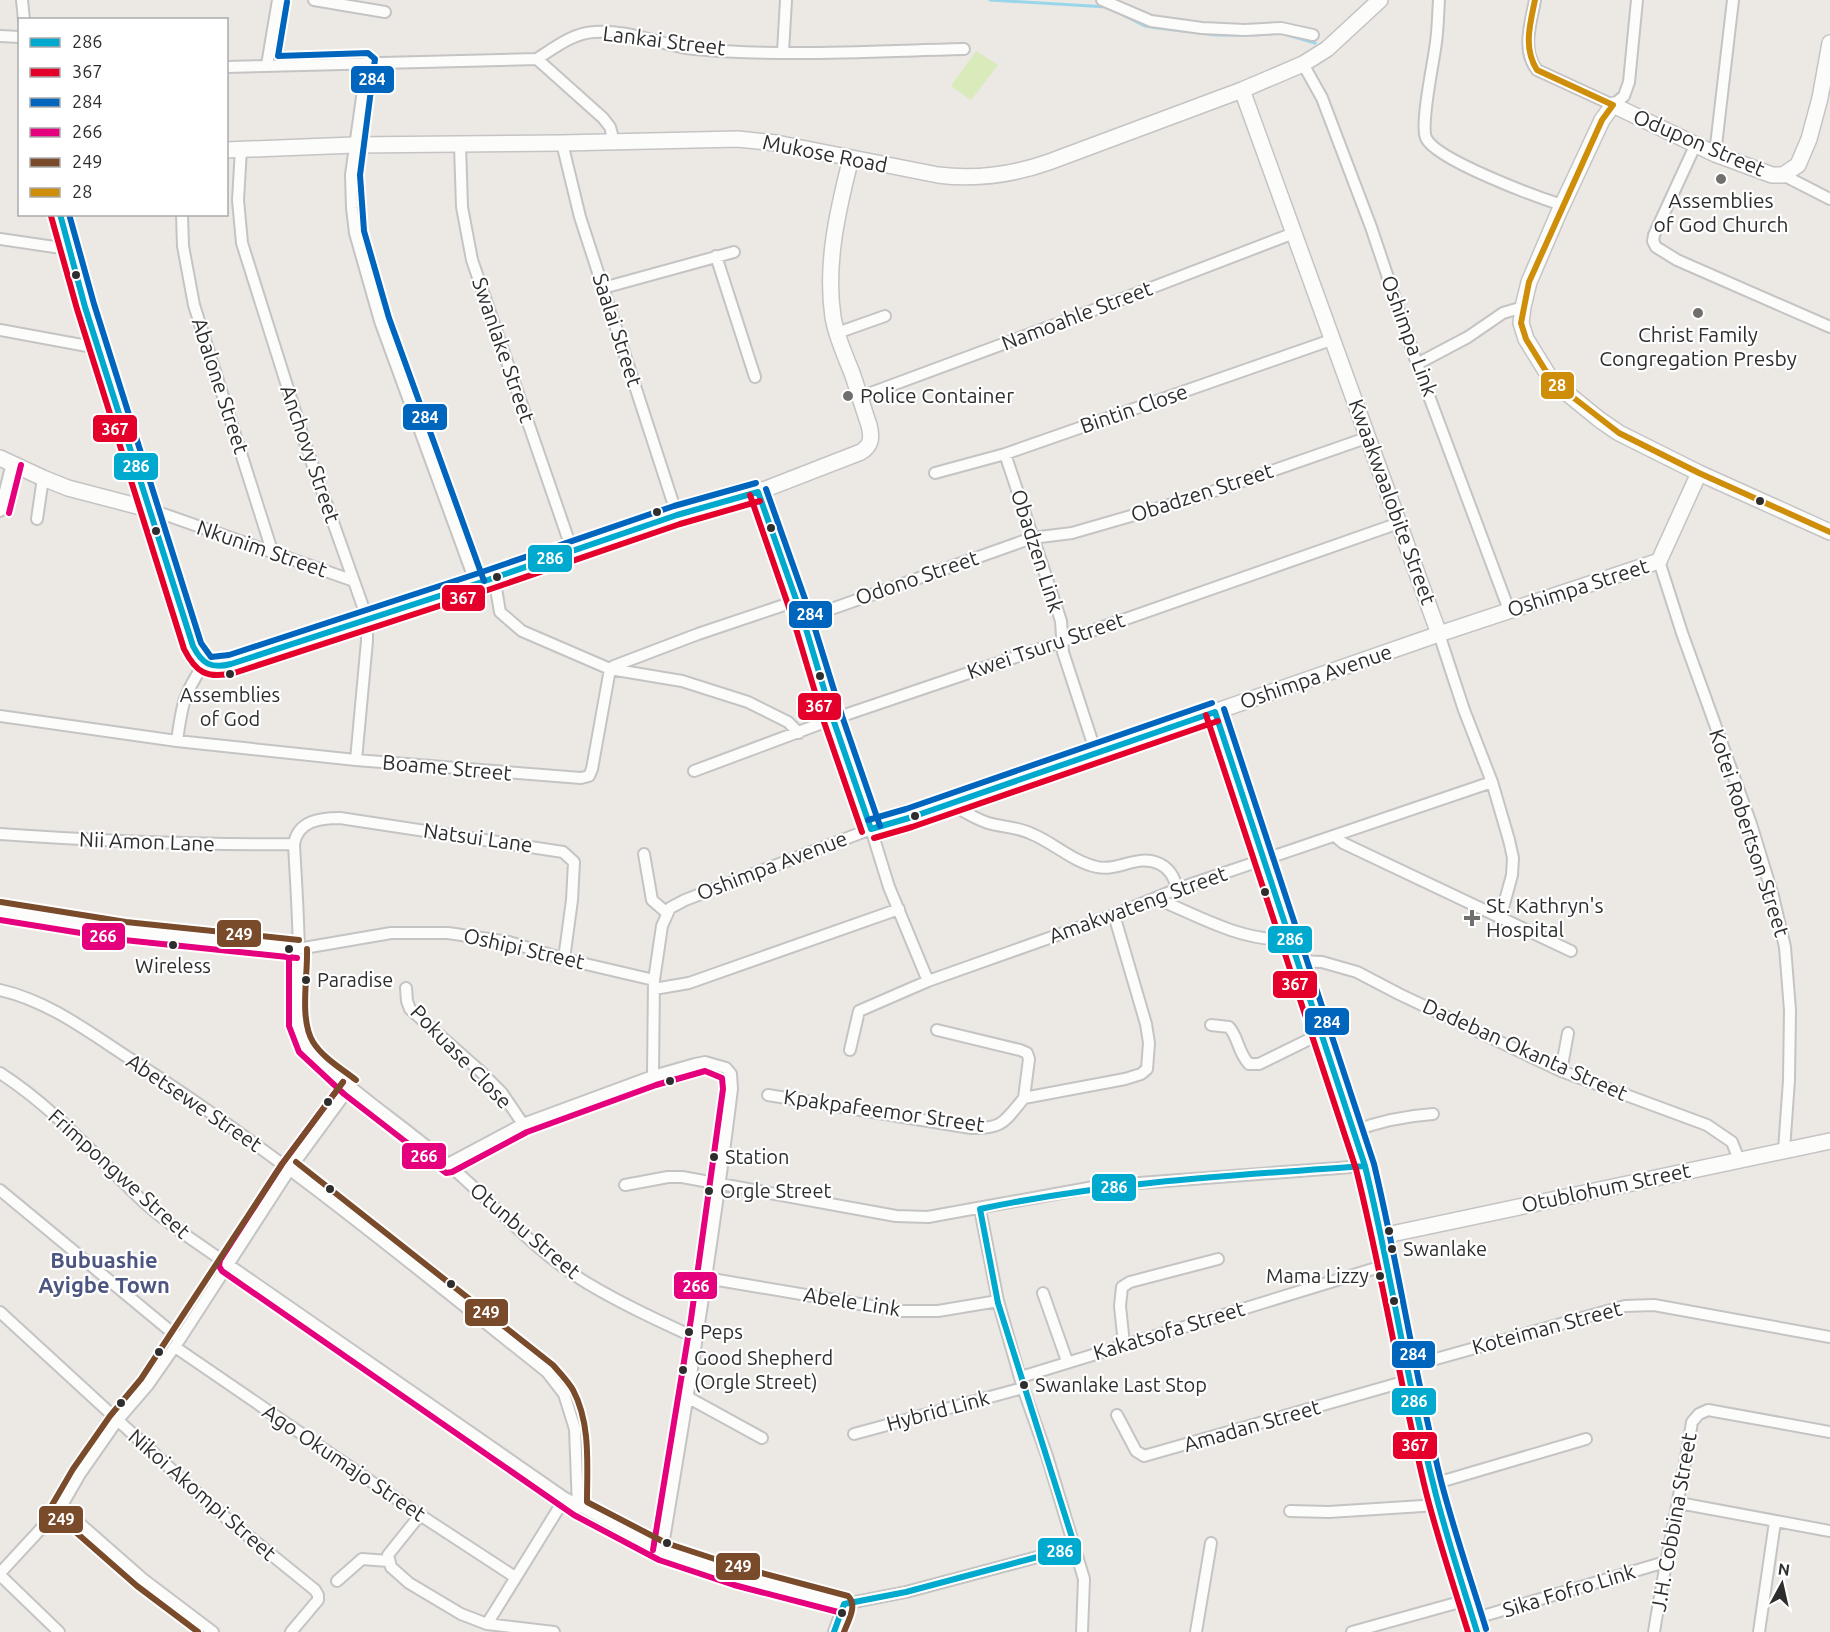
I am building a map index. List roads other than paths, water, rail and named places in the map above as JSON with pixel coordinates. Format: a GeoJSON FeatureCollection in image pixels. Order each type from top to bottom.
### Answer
{"type":"FeatureCollection","features":[{"type":"Feature","properties":{"kind":"street"},"geometry":{"type":"LineString","coordinates":[[22,0],[24,18]]}},
{"type":"Feature","properties":{"kind":"street"},"geometry":{"type":"LineString","coordinates":[[267,65],[278,0]]}},
{"type":"Feature","properties":{"kind":"street"},"geometry":{"type":"LineString","coordinates":[[314,0],[385,12]]}},
{"type":"Feature","properties":{"kind":"street"},"geometry":{"type":"LineString","coordinates":[[1102,0],[1151,21],[1245,30],[1281,28],[1313,34]]}},
{"type":"Feature","properties":{"kind":"street","name":"Mukose Road"},"geometry":{"type":"LineString","coordinates":[[234,150],[354,145],[562,144],[738,139],[776,143],[907,170],[960,178],[1005,175],[1049,162],[1242,90],[1303,64],[1327,49],[1380,0]]}},
{"type":"Feature","properties":{"kind":"street"},"geometry":{"type":"LineString","coordinates":[[1439,0],[1436,42],[1425,120],[1426,138],[1440,153],[1524,192],[1563,205]]}},
{"type":"Feature","properties":{"kind":"street","name":"Odupon Street"},"geometry":{"type":"LineString","coordinates":[[1535,0],[1527,49],[1530,60],[1537,70],[1695,146],[1773,175],[1783,176],[1830,199]]}},
{"type":"Feature","properties":{"kind":"street"},"geometry":{"type":"LineString","coordinates":[[1637,0],[1629,82],[1624,96],[1613,105],[1602,120],[1529,282],[1522,306],[1521,323],[1526,339],[1552,381],[1619,433],[1699,473],[1830,532]]}},
{"type":"Feature","properties":{"kind":"street"},"geometry":{"type":"LineString","coordinates":[[1715,154],[1733,0]]}},
{"type":"Feature","properties":{"kind":"street"},"geometry":{"type":"LineString","coordinates":[[783,52],[785,1]]}},
{"type":"Feature","properties":{"kind":"street","name":"Lankai Street"},"geometry":{"type":"LineString","coordinates":[[537,59],[564,41],[591,32],[610,31],[692,48],[783,52],[964,49]]}},
{"type":"Feature","properties":{"kind":"street"},"geometry":{"type":"LineString","coordinates":[[0,36],[18,37]]}},
{"type":"Feature","properties":{"kind":"street"},"geometry":{"type":"LineString","coordinates":[[1783,176],[1798,165],[1809,139],[1820,98],[1830,43]]}},
{"type":"Feature","properties":{"kind":"street"},"geometry":{"type":"LineString","coordinates":[[228,67],[537,59],[603,118],[610,127],[614,142]]}},
{"type":"Feature","properties":{"kind":"street"},"geometry":{"type":"LineString","coordinates":[[367,62],[354,145],[351,193],[355,233],[380,321],[476,584]]}},
{"type":"Feature","properties":{"kind":"street","name":"Oshimpa Link"},"geometry":{"type":"LineString","coordinates":[[1303,64],[1322,98],[1371,227],[1417,364],[1509,610]]}},
{"type":"Feature","properties":{"kind":"street","name":"Kwaakwaalobite Street"},"geometry":{"type":"LineString","coordinates":[[1242,90],[1331,340],[1370,437],[1464,710],[1492,782],[1513,858],[1512,875],[1500,919]]}},
{"type":"Feature","properties":{"kind":"street","name":"Saalai Street"},"geometry":{"type":"LineString","coordinates":[[562,144],[580,216],[677,514]]}},
{"type":"Feature","properties":{"kind":"street","name":"Swanlake Street"},"geometry":{"type":"LineString","coordinates":[[460,145],[462,207],[472,260],[572,550]]}},
{"type":"Feature","properties":{"kind":"street"},"geometry":{"type":"LineString","coordinates":[[1695,146],[1654,235],[1653,242],[1656,247],[1677,260],[1830,327]]}},
{"type":"Feature","properties":{"kind":"street","name":"Anchovy Street"},"geometry":{"type":"LineString","coordinates":[[234,150],[242,243],[306,446],[367,618],[356,760]]}},
{"type":"Feature","properties":{"kind":"street"},"geometry":{"type":"LineString","coordinates":[[60,216],[98,348],[152,510],[193,646],[198,658],[212,668],[231,664],[476,584],[677,514],[758,492],[867,448],[871,438],[870,431],[832,316],[831,262],[841,196],[851,158]]}},
{"type":"Feature","properties":{"kind":"street","name":"Abalone Street"},"geometry":{"type":"LineString","coordinates":[[182,216],[183,246],[194,305],[273,554]]}},
{"type":"Feature","properties":{"kind":"street","name":"Namoahle Street"},"geometry":{"type":"LineString","coordinates":[[860,397],[1294,233]]}},
{"type":"Feature","properties":{"kind":"street"},"geometry":{"type":"LineString","coordinates":[[0,239],[68,249]]}},
{"type":"Feature","properties":{"kind":"street"},"geometry":{"type":"LineString","coordinates":[[603,288],[734,252]]}},
{"type":"Feature","properties":{"kind":"street"},"geometry":{"type":"LineString","coordinates":[[716,256],[754,376]]}},
{"type":"Feature","properties":{"kind":"street"},"geometry":{"type":"LineString","coordinates":[[1417,364],[1468,337],[1503,313],[1522,306]]}},
{"type":"Feature","properties":{"kind":"street"},"geometry":{"type":"LineString","coordinates":[[837,333],[885,316]]}},
{"type":"Feature","properties":{"kind":"street"},"geometry":{"type":"LineString","coordinates":[[0,330],[98,348]]}},
{"type":"Feature","properties":{"kind":"street","name":"Bintin Close"},"geometry":{"type":"LineString","coordinates":[[935,473],[1005,454],[1331,340]]}},
{"type":"Feature","properties":{"kind":"street","name":"Obadzen Street"},"geometry":{"type":"LineString","coordinates":[[1032,538],[1072,533],[1200,496],[1370,437]]}},
{"type":"Feature","properties":{"kind":"street","name":"Obadzen Link"},"geometry":{"type":"LineString","coordinates":[[1005,454],[1060,621],[1067,667],[1096,753]]}},
{"type":"Feature","properties":{"kind":"street"},"geometry":{"type":"LineString","coordinates":[[0,511],[6,460]]}},
{"type":"Feature","properties":{"kind":"street","name":"Nkunim Street"},"geometry":{"type":"LineString","coordinates":[[6,460],[43,478],[91,495],[152,510],[354,581]]}},
{"type":"Feature","properties":{"kind":"street","name":"Oshimpa Street"},"geometry":{"type":"LineString","coordinates":[[1439,634],[1659,561],[1699,473]]}},
{"type":"Feature","properties":{"kind":"street"},"geometry":{"type":"LineString","coordinates":[[37,519],[43,478]]}},
{"type":"Feature","properties":{"kind":"street"},"geometry":{"type":"LineString","coordinates":[[758,492],[803,619],[833,719],[889,887],[928,981]]}},
{"type":"Feature","properties":{"kind":"street","name":"Kwei Tsuru Street"},"geometry":{"type":"LineString","coordinates":[[694,771],[833,719],[1399,523]]}},
{"type":"Feature","properties":{"kind":"street","name":"Odono Street"},"geometry":{"type":"LineString","coordinates":[[803,619],[1032,538]]}},
{"type":"Feature","properties":{"kind":"street","name":"Kotei Robertson Street"},"geometry":{"type":"LineString","coordinates":[[1659,561],[1682,633],[1751,824],[1773,896],[1785,947],[1790,1010],[1784,1149]]}},
{"type":"Feature","properties":{"kind":"street"},"geometry":{"type":"LineString","coordinates":[[494,577],[500,612],[522,631],[610,669],[682,681],[748,702],[788,722],[799,733]]}},
{"type":"Feature","properties":{"kind":"street"},"geometry":{"type":"LineString","coordinates":[[610,669],[622,662],[796,601]]}},
{"type":"Feature","properties":{"kind":"street","name":"Oshimpa Avenue"},"geometry":{"type":"LineString","coordinates":[[667,913],[670,908],[685,900],[871,829],[951,804],[1439,634]]}},
{"type":"Feature","properties":{"kind":"street"},"geometry":{"type":"LineString","coordinates":[[177,741],[183,700],[204,664]]}},
{"type":"Feature","properties":{"kind":"street","name":"Boame Street"},"geometry":{"type":"LineString","coordinates":[[0,716],[177,741],[356,760],[581,778],[589,776],[592,769],[610,669]]}},
{"type":"Feature","properties":{"kind":"street"},"geometry":{"type":"LineString","coordinates":[[1215,712],[1365,1166],[1382,1236],[1408,1374],[1438,1505],[1475,1626]]}},
{"type":"Feature","properties":{"kind":"street","name":"Amakwateng Street"},"geometry":{"type":"LineString","coordinates":[[850,1050],[859,1011],[928,981],[1114,915],[1178,889],[1492,782]]}},
{"type":"Feature","properties":{"kind":"street"},"geometry":{"type":"LineString","coordinates":[[951,804],[989,824],[1032,833],[1078,860],[1095,867],[1104,869],[1143,860],[1161,864],[1173,876],[1178,889]]}},
{"type":"Feature","properties":{"kind":"street","name":"Natsui Lane"},"geometry":{"type":"LineString","coordinates":[[294,844],[296,836],[311,821],[340,818],[563,852],[574,862],[572,900],[564,958]]}},
{"type":"Feature","properties":{"kind":"street","name":"Nii Amon Lane"},"geometry":{"type":"LineString","coordinates":[[0,834],[121,842],[218,845],[294,844]]}},
{"type":"Feature","properties":{"kind":"street"},"geometry":{"type":"LineString","coordinates":[[1335,836],[1343,843],[1571,951]]}},
{"type":"Feature","properties":{"kind":"street","name":"Otunbu Street"},"geometry":{"type":"LineString","coordinates":[[294,844],[298,949],[297,1019],[306,1047],[350,1087],[448,1164],[526,1236],[586,1282],[640,1312],[696,1338]]}},
{"type":"Feature","properties":{"kind":"street"},"geometry":{"type":"LineString","coordinates":[[644,854],[652,900],[667,913],[662,926],[654,985],[653,1076]]}},
{"type":"Feature","properties":{"kind":"street"},"geometry":{"type":"LineString","coordinates":[[1155,898],[1236,931],[1266,939],[1290,939]]}},
{"type":"Feature","properties":{"kind":"street","name":"Oshipi Street"},"geometry":{"type":"LineString","coordinates":[[0,911],[125,931],[298,949],[391,933],[448,933],[509,942],[654,985],[689,983],[899,909]]}},
{"type":"Feature","properties":{"kind":"street"},"geometry":{"type":"LineString","coordinates":[[937,1030],[1027,1053],[1029,1059],[1024,1098],[1141,1074],[1147,1069],[1149,1043],[1146,1024],[1114,915]]}},
{"type":"Feature","properties":{"kind":"street","name":"Dadeban Okanta Street"},"geometry":{"type":"LineString","coordinates":[[1296,960],[1322,962],[1357,972],[1561,1071],[1707,1125],[1732,1142],[1739,1160]]}},
{"type":"Feature","properties":{"kind":"street","name":"Pokuase Close"},"geometry":{"type":"LineString","coordinates":[[406,988],[410,1009],[502,1093],[523,1124]]}},
{"type":"Feature","properties":{"kind":"street","name":"Abetsewe Street"},"geometry":{"type":"LineString","coordinates":[[0,990],[34,1000],[58,1013],[171,1085],[290,1168],[547,1372],[564,1394],[575,1429],[578,1507]]}},
{"type":"Feature","properties":{"kind":"street"},"geometry":{"type":"LineString","coordinates":[[1211,1025],[1229,1027],[1242,1056],[1249,1064],[1259,1064],[1320,1034]]}},
{"type":"Feature","properties":{"kind":"street"},"geometry":{"type":"LineString","coordinates":[[1561,1071],[1568,1033]]}},
{"type":"Feature","properties":{"kind":"street"},"geometry":{"type":"LineString","coordinates":[[448,1164],[523,1124],[653,1076],[705,1062],[726,1068],[730,1074],[732,1089],[720,1183],[689,1398],[662,1551]]}},
{"type":"Feature","properties":{"kind":"street","name":"Frimpongwe Street"},"geometry":{"type":"LineString","coordinates":[[0,1073],[48,1110],[100,1157],[148,1206],[228,1265],[578,1507]]}},
{"type":"Feature","properties":{"kind":"street"},"geometry":{"type":"LineString","coordinates":[[59,1632],[0,1574],[61,1507],[80,1474],[117,1421],[148,1385],[178,1343],[290,1168],[350,1087]]}},
{"type":"Feature","properties":{"kind":"street","name":"Kpakpafeemor Street"},"geometry":{"type":"LineString","coordinates":[[768,1095],[971,1128],[990,1129],[1004,1123],[1024,1098]]}},
{"type":"Feature","properties":{"kind":"street"},"geometry":{"type":"LineString","coordinates":[[1354,1131],[1374,1123],[1401,1117],[1433,1114]]}},
{"type":"Feature","properties":{"kind":"street","name":"Otublohum Street"},"geometry":{"type":"LineString","coordinates":[[1382,1236],[1830,1141]]}},
{"type":"Feature","properties":{"kind":"street"},"geometry":{"type":"LineString","coordinates":[[625,1185],[668,1177],[720,1183],[896,1216],[928,1217],[1099,1186],[1365,1166]]}},
{"type":"Feature","properties":{"kind":"street","name":"Ago Okumajo Street"},"geometry":{"type":"LineString","coordinates":[[0,1190],[178,1343],[420,1515],[515,1577]]}},
{"type":"Feature","properties":{"kind":"street"},"geometry":{"type":"LineString","coordinates":[[980,1209],[998,1301],[1084,1580],[1082,1632]]}},
{"type":"Feature","properties":{"kind":"street"},"geometry":{"type":"LineString","coordinates":[[1124,1344],[1120,1306],[1122,1287],[1130,1282],[1218,1259]]}},
{"type":"Feature","properties":{"kind":"street","name":"Kakatsofa Street"},"geometry":{"type":"LineString","coordinates":[[1022,1382],[1067,1361],[1386,1265]]}},
{"type":"Feature","properties":{"kind":"street","name":"Abele Link"},"geometry":{"type":"LineString","coordinates":[[706,1278],[901,1311],[938,1311],[998,1301]]}},
{"type":"Feature","properties":{"kind":"street"},"geometry":{"type":"LineString","coordinates":[[1043,1293],[1067,1361]]}},
{"type":"Feature","properties":{"kind":"street","name":"Koteiman Street"},"geometry":{"type":"LineString","coordinates":[[1408,1374],[1625,1306],[1640,1304],[1830,1337]]}},
{"type":"Feature","properties":{"kind":"street","name":"Nikoi Akompi Street"},"geometry":{"type":"LineString","coordinates":[[0,1312],[209,1504],[315,1590],[318,1600],[291,1632]]}},
{"type":"Feature","properties":{"kind":"street","name":"Amadan Street"},"geometry":{"type":"LineString","coordinates":[[1117,1414],[1136,1451],[1144,1456],[1408,1374]]}},
{"type":"Feature","properties":{"kind":"street","name":"Hybrid Link"},"geometry":{"type":"LineString","coordinates":[[854,1434],[1022,1382]]}},
{"type":"Feature","properties":{"kind":"street"},"geometry":{"type":"LineString","coordinates":[[689,1398],[762,1438]]}},
{"type":"Feature","properties":{"kind":"street","name":"J.H. Cobbina Street"},"geometry":{"type":"LineString","coordinates":[[1654,1632],[1692,1422],[1699,1414],[1708,1410],[1830,1432]]}},
{"type":"Feature","properties":{"kind":"street"},"geometry":{"type":"LineString","coordinates":[[1433,1484],[1586,1439]]}},
{"type":"Feature","properties":{"kind":"street"},"geometry":{"type":"LineString","coordinates":[[487,1624],[565,1498]]}},
{"type":"Feature","properties":{"kind":"street"},"geometry":{"type":"LineString","coordinates":[[1679,1503],[1830,1531]]}},
{"type":"Feature","properties":{"kind":"street"},"geometry":{"type":"LineString","coordinates":[[1290,1511],[1329,1512],[1438,1505]]}},
{"type":"Feature","properties":{"kind":"street"},"geometry":{"type":"LineString","coordinates":[[61,1507],[143,1579],[213,1632]]}},
{"type":"Feature","properties":{"kind":"street"},"geometry":{"type":"LineString","coordinates":[[578,1507],[662,1551],[736,1576],[844,1604],[906,1592],[1075,1546]]}},
{"type":"Feature","properties":{"kind":"street"},"geometry":{"type":"LineString","coordinates":[[420,1515],[388,1555],[391,1567],[409,1583],[461,1614],[487,1624],[554,1632]]}},
{"type":"Feature","properties":{"kind":"street"},"geometry":{"type":"LineString","coordinates":[[1759,1632],[1775,1522]]}},
{"type":"Feature","properties":{"kind":"street"},"geometry":{"type":"LineString","coordinates":[[1196,1632],[1211,1543]]}},
{"type":"Feature","properties":{"kind":"street"},"geometry":{"type":"LineString","coordinates":[[337,1581],[362,1559],[388,1561]]}},
{"type":"Feature","properties":{"kind":"street","name":"Sika Fofro Link"},"geometry":{"type":"LineString","coordinates":[[1475,1626],[1665,1562]]}},
{"type":"Feature","properties":{"kind":"street"},"geometry":{"type":"LineString","coordinates":[[1352,1632],[1467,1600]]}},
{"type":"Feature","properties":{"kind":"street"},"geometry":{"type":"LineString","coordinates":[[834,1632],[844,1604]]}},
{"type":"Feature","properties":{"kind":"waterway"},"geometry":{"type":"LineString","coordinates":[[990,0],[1107,7],[1145,26],[1216,35],[1241,35]]}},
{"type":"Feature","properties":{"kind":"waterway"},"geometry":{"type":"LineString","coordinates":[[1254,35],[1281,33],[1315,43]]}},
{"type":"Feature","properties":{"kind":"place","name":"Assemblies of God Church"},"geometry":{"type":"Point","coordinates":[1721,179]}},
{"type":"Feature","properties":{"kind":"place","name":"Christ Family Congregation Presby"},"geometry":{"type":"Point","coordinates":[1698,313]}},
{"type":"Feature","properties":{"kind":"place","name":"Police Container"},"geometry":{"type":"Point","coordinates":[848,396]}},
{"type":"Feature","properties":{"kind":"place","name":"Assemblies of God"},"geometry":{"type":"Point","coordinates":[230,674]}},
{"type":"Feature","properties":{"kind":"place","name":"St. Kathryn's Hospital"},"geometry":{"type":"Point","coordinates":[1472,918]}},
{"type":"Feature","properties":{"kind":"place","name":"Wireless"},"geometry":{"type":"Point","coordinates":[173,945]}},
{"type":"Feature","properties":{"kind":"place","name":"Paradise"},"geometry":{"type":"Point","coordinates":[306,980]}},
{"type":"Feature","properties":{"kind":"place","name":"Station"},"geometry":{"type":"Point","coordinates":[714,1157]}},
{"type":"Feature","properties":{"kind":"place","name":"Orgle Street"},"geometry":{"type":"Point","coordinates":[709,1191]}},
{"type":"Feature","properties":{"kind":"place","name":"Swanlake"},"geometry":{"type":"Point","coordinates":[1392,1249]}},
{"type":"Feature","properties":{"kind":"place","name":"Mama Lizzy"},"geometry":{"type":"Point","coordinates":[1380,1276]}},
{"type":"Feature","properties":{"kind":"place","name":"Peps"},"geometry":{"type":"Point","coordinates":[689,1332]}},
{"type":"Feature","properties":{"kind":"place","name":"Good Shepherd (Orgle Street)"},"geometry":{"type":"Point","coordinates":[683,1370]}},
{"type":"Feature","properties":{"kind":"place","name":"Swanlake Last Stop"},"geometry":{"type":"Point","coordinates":[1024,1385]}},
{"type":"Feature","properties":{"kind":"district","name":"Bubuashie Ayigbe Town"},"geometry":{"type":"Point","coordinates":[104,1272]}}]}
